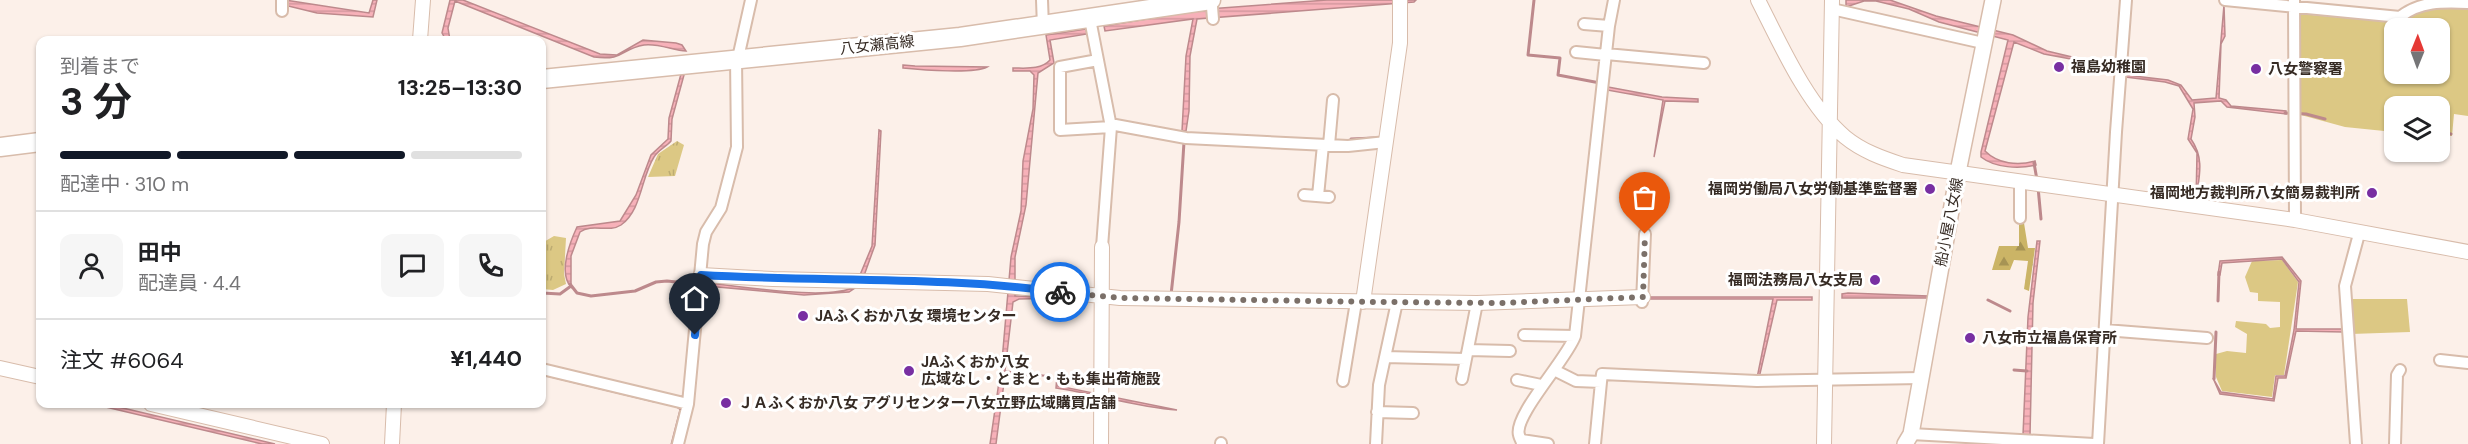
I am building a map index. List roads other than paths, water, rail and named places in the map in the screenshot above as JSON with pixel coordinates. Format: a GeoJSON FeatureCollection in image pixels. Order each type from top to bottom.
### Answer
{"type":"FeatureCollection","features":[{"type":"Feature","properties":{"kind":"main road","name":"船小屋八女線"},"geometry":{"type":"LineString","coordinates":[[1908,439],[1993,0]]}},
{"type":"Feature","properties":{"kind":"main road","name":"八女瀬高線"},"geometry":{"type":"LineString","coordinates":[[546,78],[1043,27],[1211,4]]}},
{"type":"Feature","properties":{"kind":"main road"},"geometry":{"type":"LineString","coordinates":[[0,147],[36,142]]}},
{"type":"Feature","properties":{"kind":"street"},"geometry":{"type":"LineString","coordinates":[[420,36],[423,0]]}},
{"type":"Feature","properties":{"kind":"street"},"geometry":{"type":"LineString","coordinates":[[678,444],[688,404],[703,244],[706,232],[721,208],[737,147],[737,58],[751,0]]}},
{"type":"Feature","properties":{"kind":"street"},"geometry":{"type":"LineString","coordinates":[[1042,0],[1043,27]]}},
{"type":"Feature","properties":{"kind":"street"},"geometry":{"type":"LineString","coordinates":[[1548,444],[1522,442],[1519,435],[1541,385],[1556,371],[1570,350],[1575,336],[1609,26],[1614,0]]}},
{"type":"Feature","properties":{"kind":"street"},"geometry":{"type":"LineString","coordinates":[[1758,0],[1788,58],[1829,120],[1845,137],[1872,154],[1903,165],[2295,220],[2359,234],[2468,252]]}},
{"type":"Feature","properties":{"kind":"street"},"geometry":{"type":"LineString","coordinates":[[1908,439],[2096,444],[2127,0]]}},
{"type":"Feature","properties":{"kind":"street"},"geometry":{"type":"LineString","coordinates":[[2225,0],[2294,4],[2400,17],[2411,8],[2440,2],[2468,3]]}},
{"type":"Feature","properties":{"kind":"street"},"geometry":{"type":"LineString","coordinates":[[1342,381],[1360,302],[1386,142],[1400,43],[1401,3]]}},
{"type":"Feature","properties":{"kind":"street"},"geometry":{"type":"LineString","coordinates":[[1211,4],[1213,19]]}},
{"type":"Feature","properties":{"kind":"street"},"geometry":{"type":"LineString","coordinates":[[2294,4],[2295,220]]}},
{"type":"Feature","properties":{"kind":"street"},"geometry":{"type":"LineString","coordinates":[[1824,444],[1832,5],[1983,43]]}},
{"type":"Feature","properties":{"kind":"street"},"geometry":{"type":"LineString","coordinates":[[1090,19],[1110,126],[1102,248],[1101,444]]}},
{"type":"Feature","properties":{"kind":"street"},"geometry":{"type":"LineString","coordinates":[[1584,24],[1609,26]]}},
{"type":"Feature","properties":{"kind":"street"},"geometry":{"type":"LineString","coordinates":[[1576,52],[1704,63]]}},
{"type":"Feature","properties":{"kind":"street"},"geometry":{"type":"LineString","coordinates":[[1098,60],[1060,67],[1060,129],[1110,126],[1186,138],[1326,145],[1386,142]]}},
{"type":"Feature","properties":{"kind":"street"},"geometry":{"type":"LineString","coordinates":[[1304,195],[1324,197],[1326,145],[1333,100]]}},
{"type":"Feature","properties":{"kind":"street"},"geometry":{"type":"LineString","coordinates":[[2020,181],[2020,218]]}},
{"type":"Feature","properties":{"kind":"street"},"geometry":{"type":"LineString","coordinates":[[701,275],[1012,286],[1102,297],[1477,303],[1643,300],[1645,234]]}},
{"type":"Feature","properties":{"kind":"street"},"geometry":{"type":"LineString","coordinates":[[2356,444],[2345,286],[2359,234]]}},
{"type":"Feature","properties":{"kind":"street"},"geometry":{"type":"LineString","coordinates":[[1376,444],[1377,412],[1385,357],[1397,302]]}},
{"type":"Feature","properties":{"kind":"street"},"geometry":{"type":"LineString","coordinates":[[1462,379],[1477,303]]}},
{"type":"Feature","properties":{"kind":"street"},"geometry":{"type":"LineString","coordinates":[[2105,330],[2207,338]]}},
{"type":"Feature","properties":{"kind":"street"},"geometry":{"type":"LineString","coordinates":[[1524,335],[1575,336]]}},
{"type":"Feature","properties":{"kind":"street"},"geometry":{"type":"LineString","coordinates":[[1385,357],[1510,351]]}},
{"type":"Feature","properties":{"kind":"street"},"geometry":{"type":"LineString","coordinates":[[2440,360],[2468,363]]}},
{"type":"Feature","properties":{"kind":"street"},"geometry":{"type":"LineString","coordinates":[[0,368],[36,376]]}},
{"type":"Feature","properties":{"kind":"street"},"geometry":{"type":"LineString","coordinates":[[546,370],[688,404]]}},
{"type":"Feature","properties":{"kind":"street"},"geometry":{"type":"LineString","coordinates":[[2395,444],[2397,375],[2400,370]]}},
{"type":"Feature","properties":{"kind":"street"},"geometry":{"type":"LineString","coordinates":[[1556,371],[1576,381],[1601,382]]}},
{"type":"Feature","properties":{"kind":"street"},"geometry":{"type":"LineString","coordinates":[[1595,444],[1602,374],[1757,381],[1921,378]]}},
{"type":"Feature","properties":{"kind":"street"},"geometry":{"type":"LineString","coordinates":[[1517,380],[1541,385]]}},
{"type":"Feature","properties":{"kind":"street"},"geometry":{"type":"LineString","coordinates":[[168,408],[322,444]]}},
{"type":"Feature","properties":{"kind":"street"},"geometry":{"type":"LineString","coordinates":[[392,444],[394,408]]}},
{"type":"Feature","properties":{"kind":"street"},"geometry":{"type":"LineString","coordinates":[[1377,412],[1413,413]]}},
{"type":"Feature","properties":{"kind":"waterway"},"geometry":{"type":"LineString","coordinates":[[1534,0],[1528,55],[1560,58],[1558,75],[1600,83]]}},
{"type":"Feature","properties":{"kind":"waterway"},"geometry":{"type":"LineString","coordinates":[[2285,113],[2306,114],[2325,119]]}},
{"type":"Feature","properties":{"kind":"waterway"},"geometry":{"type":"LineString","coordinates":[[1351,139],[1374,138]]}},
{"type":"Feature","properties":{"kind":"waterway"},"geometry":{"type":"LineString","coordinates":[[1171,295],[1184,142]]}},
{"type":"Feature","properties":{"kind":"waterway"},"geometry":{"type":"LineString","coordinates":[[2034,163],[2037,180]]}},
{"type":"Feature","properties":{"kind":"waterway"},"geometry":{"type":"LineString","coordinates":[[2038,187],[2041,219]]}},
{"type":"Feature","properties":{"kind":"waterway"},"geometry":{"type":"LineString","coordinates":[[2218,301],[2219,272]]}},
{"type":"Feature","properties":{"kind":"waterway"},"geometry":{"type":"LineString","coordinates":[[570,284],[577,293],[591,296],[635,291],[656,282],[695,284]]}},
{"type":"Feature","properties":{"kind":"waterway"},"geometry":{"type":"LineString","coordinates":[[546,293],[560,294],[571,286]]}},
{"type":"Feature","properties":{"kind":"waterway"},"geometry":{"type":"LineString","coordinates":[[1988,300],[2010,311]]}},
{"type":"Feature","properties":{"kind":"waterway"},"geometry":{"type":"LineString","coordinates":[[2214,379],[2216,332]]}},
{"type":"Feature","properties":{"kind":"waterway"},"geometry":{"type":"LineString","coordinates":[[2014,370],[2027,371]]}},
{"type":"Feature","properties":{"kind":"waterway"},"geometry":{"type":"LineString","coordinates":[[546,375],[654,401]]}},
{"type":"Feature","properties":{"kind":"waterway"},"geometry":{"type":"LineString","coordinates":[[672,444],[681,409],[678,407]]}},
{"type":"Feature","properties":{"kind":"place","name":"福島幼稚園"},"geometry":{"type":"Point","coordinates":[2059,67]}},
{"type":"Feature","properties":{"kind":"place","name":"八女警察署"},"geometry":{"type":"Point","coordinates":[2256,69]}},
{"type":"Feature","properties":{"kind":"place","name":"福岡労働局八女労働基準監督署"},"geometry":{"type":"Point","coordinates":[1930,189]}},
{"type":"Feature","properties":{"kind":"place","name":"福岡地方裁判所八女簡易裁判所"},"geometry":{"type":"Point","coordinates":[2372,193]}},
{"type":"Feature","properties":{"kind":"place","name":"福岡法務局八女支局"},"geometry":{"type":"Point","coordinates":[1875,280]}},
{"type":"Feature","properties":{"kind":"place","name":"JAふくおか八女 環境センター"},"geometry":{"type":"Point","coordinates":[803,316]}},
{"type":"Feature","properties":{"kind":"place","name":"八女市立福島保育所"},"geometry":{"type":"Point","coordinates":[1970,338]}},
{"type":"Feature","properties":{"kind":"place","name":"JAふくおか八女 広域なし・とまと・もも集出荷施設"},"geometry":{"type":"Point","coordinates":[909,371]}},
{"type":"Feature","properties":{"kind":"place","name":"ＪＡふくおか八女 アグリセンター八女立野広域購買店舗"},"geometry":{"type":"Point","coordinates":[726,403]}}]}
